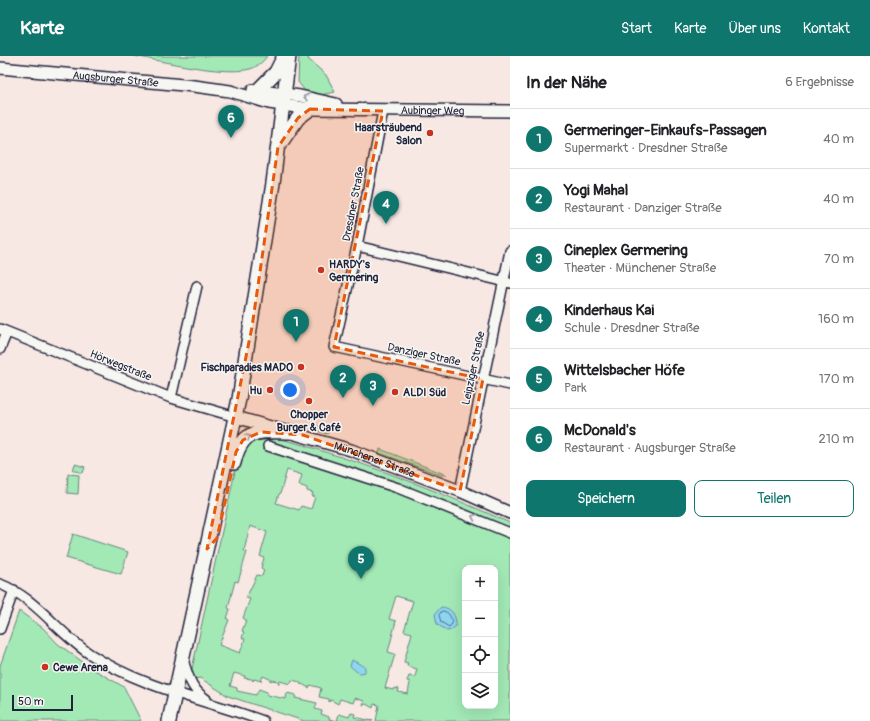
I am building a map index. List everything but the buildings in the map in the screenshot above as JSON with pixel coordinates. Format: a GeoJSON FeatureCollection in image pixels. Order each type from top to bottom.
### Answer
{"type":"FeatureCollection","features":[{"type":"Feature","properties":{"kind":"main road"},"geometry":{"type":"LineString","coordinates":[[259,89],[274,76],[284,56]]}},
{"type":"Feature","properties":{"kind":"main road"},"geometry":{"type":"LineString","coordinates":[[169,721],[236,417],[252,327],[278,147],[289,56]]}},
{"type":"Feature","properties":{"kind":"main road"},"geometry":{"type":"LineString","coordinates":[[278,147],[298,118],[310,109]]}},
{"type":"Feature","properties":{"kind":"main road"},"geometry":{"type":"LineString","coordinates":[[207,549],[217,538],[236,452],[243,440],[261,432],[292,432]]}},
{"type":"Feature","properties":{"kind":"street","name":"Augsburger Straße"},"geometry":{"type":"LineString","coordinates":[[0,68],[139,80],[284,99]]}},
{"type":"Feature","properties":{"kind":"street","name":"Augsburger Straße"},"geometry":{"type":"LineString","coordinates":[[230,91],[259,89],[284,99]]}},
{"type":"Feature","properties":{"kind":"street","name":"Aubinger Weg"},"geometry":{"type":"LineString","coordinates":[[284,99],[310,109],[355,108]]}},
{"type":"Feature","properties":{"kind":"street","name":"Aubinger Weg"},"geometry":{"type":"LineString","coordinates":[[284,99],[383,111],[510,111]]}},
{"type":"Feature","properties":{"kind":"street","name":"Dresdner Straße"},"geometry":{"type":"LineString","coordinates":[[334,347],[357,246],[383,111]]}},
{"type":"Feature","properties":{"kind":"street"},"geometry":{"type":"LineString","coordinates":[[357,246],[506,282]]}},
{"type":"Feature","properties":{"kind":"street","name":"Leipziger Straße"},"geometry":{"type":"LineString","coordinates":[[460,490],[483,379],[506,282],[510,251]]}},
{"type":"Feature","properties":{"kind":"street"},"geometry":{"type":"LineString","coordinates":[[171,398],[197,286]]}},
{"type":"Feature","properties":{"kind":"street"},"geometry":{"type":"LineString","coordinates":[[0,349],[4,330]]}},
{"type":"Feature","properties":{"kind":"street","name":"Hörwegstraße"},"geometry":{"type":"LineString","coordinates":[[4,330],[171,398],[236,417]]}},
{"type":"Feature","properties":{"kind":"street","name":"Danziger Straße"},"geometry":{"type":"LineString","coordinates":[[334,347],[510,385]]}},
{"type":"Feature","properties":{"kind":"street","name":"Münchener Straße"},"geometry":{"type":"LineString","coordinates":[[236,417],[351,450],[460,490],[510,512]]}},
{"type":"Feature","properties":{"kind":"street","name":"Münchener Straße"},"geometry":{"type":"LineString","coordinates":[[268,446],[344,470],[429,500],[510,533]]}},
{"type":"Feature","properties":{"kind":"street"},"geometry":{"type":"LineString","coordinates":[[0,584],[14,590],[27,599],[90,654],[127,675],[263,721]]}},
{"type":"Feature","properties":{"kind":"street"},"geometry":{"type":"LineString","coordinates":[[0,629],[14,590]]}},
{"type":"Feature","properties":{"kind":"street"},"geometry":{"type":"LineString","coordinates":[[183,658],[195,690],[214,704]]}},
{"type":"Feature","properties":{"kind":"highlighted area"},"geometry":{"type":"Polygon","coordinates":[[[310,109],[383,111],[334,347],[483,379],[460,491],[303,435],[261,432],[243,440],[236,452],[217,538],[207,549],[252,327],[278,147],[298,118],[310,109]]]}},
{"type":"Feature","properties":{"kind":"green space"},"geometry":{"type":"Polygon","coordinates":[[[134,56],[267,56],[262,62],[250,69],[225,71],[192,67],[134,56]]]}},
{"type":"Feature","properties":{"kind":"green space"},"geometry":{"type":"Polygon","coordinates":[[[299,56],[309,56],[308,59],[326,75],[335,92],[320,95],[306,92],[298,82],[299,56]]]}},
{"type":"Feature","properties":{"kind":"green space"},"geometry":{"type":"Polygon","coordinates":[[[313,424],[329,432],[327,434],[318,431],[313,424]]]}},
{"type":"Feature","properties":{"kind":"green space"},"geometry":{"type":"Polygon","coordinates":[[[267,437],[285,440],[360,463],[404,479],[510,523],[510,721],[376,721],[379,705],[374,704],[373,708],[366,704],[363,705],[364,701],[355,698],[353,703],[340,699],[338,704],[331,700],[329,702],[329,699],[319,697],[321,688],[310,685],[309,688],[302,684],[301,685],[300,682],[292,680],[290,684],[280,681],[279,684],[278,681],[270,681],[270,679],[263,676],[261,681],[254,679],[253,681],[252,679],[244,678],[245,676],[234,673],[230,686],[237,688],[237,691],[256,695],[259,689],[267,692],[267,695],[286,699],[287,693],[296,695],[295,698],[317,703],[315,709],[322,711],[321,714],[329,717],[329,719],[337,721],[304,721],[228,696],[200,678],[193,679],[192,669],[239,453],[246,443],[267,437]],[[287,470],[276,503],[299,510],[301,506],[311,509],[315,497],[312,496],[313,493],[307,491],[307,488],[299,485],[302,475],[287,470]],[[250,526],[244,551],[247,552],[238,582],[235,581],[228,608],[230,609],[227,619],[229,620],[219,645],[240,653],[245,639],[242,638],[244,632],[242,631],[246,620],[243,618],[250,599],[246,598],[257,575],[262,576],[264,570],[261,568],[264,558],[260,556],[267,532],[250,526]],[[396,596],[389,619],[396,621],[388,652],[395,654],[385,688],[393,690],[394,688],[399,689],[398,692],[408,694],[410,682],[407,681],[409,676],[415,677],[417,669],[407,666],[408,663],[404,662],[412,633],[404,631],[413,601],[396,596]]]}},
{"type":"Feature","properties":{"kind":"green space"},"geometry":{"type":"Polygon","coordinates":[[[380,449],[447,475],[441,475],[379,453],[380,449]]]}},
{"type":"Feature","properties":{"kind":"green space"},"geometry":{"type":"Polygon","coordinates":[[[75,464],[85,467],[83,473],[73,470],[75,464]]]}},
{"type":"Feature","properties":{"kind":"green space"},"geometry":{"type":"Polygon","coordinates":[[[68,474],[79,475],[78,494],[67,493],[68,474]]]}},
{"type":"Feature","properties":{"kind":"green space"},"geometry":{"type":"Polygon","coordinates":[[[73,534],[128,552],[121,574],[66,558],[73,534]]]}},
{"type":"Feature","properties":{"kind":"green space","name":"Cewe Arena"},"geometry":{"type":"Polygon","coordinates":[[[19,611],[43,628],[58,644],[91,668],[124,687],[141,721],[0,721],[0,666],[19,611]]]}},
{"type":"Feature","properties":{"kind":"green space"},"geometry":{"type":"Polygon","coordinates":[[[351,713],[355,714],[354,717],[373,721],[337,721],[339,714],[349,717],[351,713]]]}},
{"type":"Feature","properties":{"kind":"water"},"geometry":{"type":"Polygon","coordinates":[[[441,607],[445,607],[453,613],[456,626],[451,630],[447,631],[437,624],[435,614],[441,607]]]}},
{"type":"Feature","properties":{"kind":"water"},"geometry":{"type":"Polygon","coordinates":[[[352,660],[365,667],[365,672],[358,672],[350,666],[352,660]]]}},
{"type":"Feature","properties":{"kind":"place","name":"Haarsträubend Salon"},"geometry":{"type":"Point","coordinates":[430,133]}},
{"type":"Feature","properties":{"kind":"place","name":"McDonald's"},"geometry":{"type":"Point","coordinates":[231,138]}},
{"type":"Feature","properties":{"kind":"place","name":"Kinderhaus Kai"},"geometry":{"type":"Point","coordinates":[386,224]}},
{"type":"Feature","properties":{"kind":"place","name":"HARDY's Germering"},"geometry":{"type":"Point","coordinates":[321,270]}},
{"type":"Feature","properties":{"kind":"place","name":"Germeringer-Einkaufs-Passagen"},"geometry":{"type":"Point","coordinates":[296,342]}},
{"type":"Feature","properties":{"kind":"place","name":"Fischparadies MADO"},"geometry":{"type":"Point","coordinates":[301,367]}},
{"type":"Feature","properties":{"kind":"place","name":"Hu"},"geometry":{"type":"Point","coordinates":[270,390]}},
{"type":"Feature","properties":{"kind":"place","name":"ALDI Süd"},"geometry":{"type":"Point","coordinates":[395,392]}},
{"type":"Feature","properties":{"kind":"place","name":"Yogi Mahal"},"geometry":{"type":"Point","coordinates":[343,398]}},
{"type":"Feature","properties":{"kind":"place","name":"Chopper Burger & Café"},"geometry":{"type":"Point","coordinates":[309,401]}},
{"type":"Feature","properties":{"kind":"place","name":"Cineplex Germering"},"geometry":{"type":"Point","coordinates":[373,406]}},
{"type":"Feature","properties":{"kind":"place","name":"Wittelsbacher Höfe"},"geometry":{"type":"Point","coordinates":[361,579]}},
{"type":"Feature","properties":{"kind":"place","name":"Cewe Arena"},"geometry":{"type":"Point","coordinates":[45,667]}}]}
